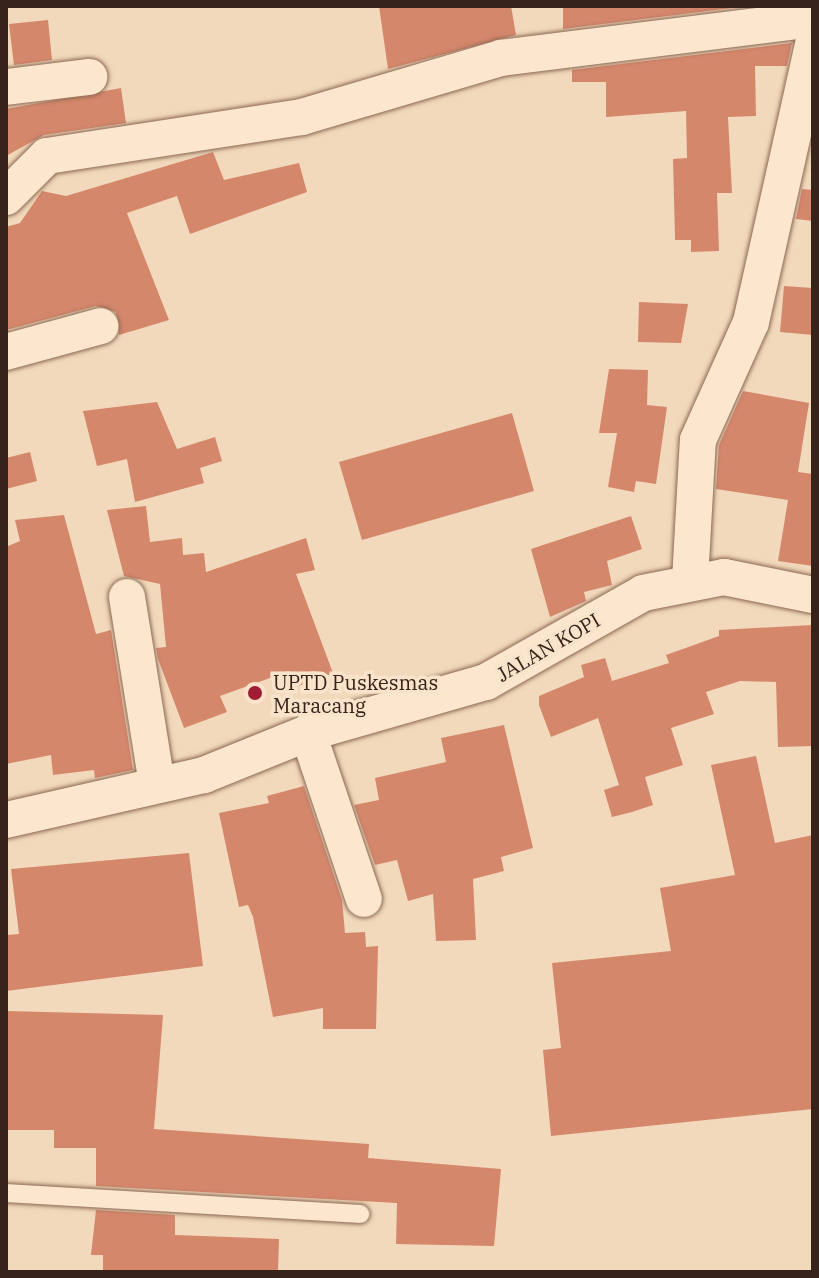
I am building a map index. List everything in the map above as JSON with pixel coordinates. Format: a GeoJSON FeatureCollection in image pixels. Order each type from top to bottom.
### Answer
{"type":"FeatureCollection","features":[{"type":"Feature","properties":{"kind":"street"},"geometry":{"type":"LineString","coordinates":[[6,197],[47,156],[229,132],[635,21],[813,19]]}},
{"type":"Feature","properties":{"kind":"street"},"geometry":{"type":"LineString","coordinates":[[690,581],[695,453],[751,322],[813,44]]}},
{"type":"Feature","properties":{"kind":"street"},"geometry":{"type":"LineString","coordinates":[[6,87],[89,77]]}},
{"type":"Feature","properties":{"kind":"street"},"geometry":{"type":"LineString","coordinates":[[6,352],[101,326]]}},
{"type":"Feature","properties":{"kind":"street","name":"JALAN KOPI"},"geometry":{"type":"LineString","coordinates":[[6,820],[228,767],[308,733],[486,682],[643,593],[690,581],[736,578],[813,595]]}},
{"type":"Feature","properties":{"kind":"street"},"geometry":{"type":"LineString","coordinates":[[127,597],[157,785]]}},
{"type":"Feature","properties":{"kind":"street"},"geometry":{"type":"LineString","coordinates":[[308,733],[364,899]]}},
{"type":"Feature","properties":{"kind":"lane"},"geometry":{"type":"LineString","coordinates":[[6,1193],[360,1214]]}},
{"type":"Feature","properties":{"kind":"building"},"geometry":{"type":"Polygon","coordinates":[[[379,6],[511,6],[516,35],[388,69],[379,6]]]}},
{"type":"Feature","properties":{"kind":"building"},"geometry":{"type":"Polygon","coordinates":[[[563,6],[748,6],[563,29],[563,6]]]}},
{"type":"Feature","properties":{"kind":"building"},"geometry":{"type":"Polygon","coordinates":[[[48,20],[52,60],[14,65],[9,24],[48,20]]]}},
{"type":"Feature","properties":{"kind":"building"},"geometry":{"type":"Polygon","coordinates":[[[792,43],[787,66],[755,66],[756,116],[728,117],[732,193],[717,193],[719,251],[691,252],[691,240],[675,240],[673,159],[687,158],[686,111],[606,117],[606,82],[572,82],[572,70],[792,43]]]}},
{"type":"Feature","properties":{"kind":"building"},"geometry":{"type":"Polygon","coordinates":[[[121,88],[126,123],[44,135],[6,156],[6,109],[121,88]]]}},
{"type":"Feature","properties":{"kind":"building"},"geometry":{"type":"Polygon","coordinates":[[[213,152],[224,180],[299,163],[307,192],[190,234],[177,196],[127,213],[169,320],[119,335],[116,312],[96,306],[6,330],[6,227],[20,223],[42,191],[66,196],[213,152]]]}},
{"type":"Feature","properties":{"kind":"building"},"geometry":{"type":"Polygon","coordinates":[[[802,189],[813,190],[813,221],[796,219],[802,189]]]}},
{"type":"Feature","properties":{"kind":"building"},"geometry":{"type":"Polygon","coordinates":[[[784,286],[813,288],[813,335],[780,332],[784,286]]]}},
{"type":"Feature","properties":{"kind":"building"},"geometry":{"type":"Polygon","coordinates":[[[639,302],[688,304],[681,343],[638,342],[639,302]]]}},
{"type":"Feature","properties":{"kind":"building"},"geometry":{"type":"Polygon","coordinates":[[[609,369],[648,370],[647,405],[667,407],[656,484],[636,481],[634,492],[608,487],[617,433],[599,433],[609,369]]]}},
{"type":"Feature","properties":{"kind":"building"},"geometry":{"type":"Polygon","coordinates":[[[743,391],[809,403],[798,472],[813,474],[813,566],[778,561],[788,500],[716,489],[719,445],[743,391]]]}},
{"type":"Feature","properties":{"kind":"building"},"geometry":{"type":"Polygon","coordinates":[[[157,402],[177,449],[215,437],[222,461],[200,468],[204,483],[135,502],[127,459],[97,466],[83,411],[157,402]]]}},
{"type":"Feature","properties":{"kind":"building"},"geometry":{"type":"Polygon","coordinates":[[[512,413],[534,491],[362,540],[339,462],[512,413]]]}},
{"type":"Feature","properties":{"kind":"building"},"geometry":{"type":"Polygon","coordinates":[[[30,452],[37,481],[6,489],[6,458],[30,452]]]}},
{"type":"Feature","properties":{"kind":"building"},"geometry":{"type":"Polygon","coordinates":[[[146,506],[150,542],[182,538],[183,555],[204,553],[206,572],[306,538],[315,570],[296,574],[333,673],[288,690],[281,674],[220,696],[227,712],[184,728],[156,648],[166,647],[160,584],[124,576],[107,510],[146,506]]]}},
{"type":"Feature","properties":{"kind":"building"},"geometry":{"type":"Polygon","coordinates":[[[64,515],[96,634],[111,630],[133,770],[95,778],[94,770],[53,775],[51,755],[6,764],[6,547],[20,541],[15,520],[64,515]]]}},
{"type":"Feature","properties":{"kind":"building"},"geometry":{"type":"Polygon","coordinates":[[[631,516],[642,549],[607,561],[612,585],[584,592],[586,601],[550,617],[531,549],[631,516]]]}},
{"type":"Feature","properties":{"kind":"building"},"geometry":{"type":"Polygon","coordinates":[[[813,625],[813,746],[778,747],[776,682],[740,681],[706,692],[714,714],[671,728],[683,765],[645,777],[653,805],[632,812],[612,817],[604,790],[619,785],[598,718],[551,737],[539,705],[539,696],[584,677],[581,665],[605,658],[612,681],[669,663],[666,655],[719,636],[719,630],[813,625]]]}},
{"type":"Feature","properties":{"kind":"building"},"geometry":{"type":"Polygon","coordinates":[[[504,725],[533,848],[501,857],[504,871],[473,879],[476,940],[436,941],[433,894],[408,901],[397,860],[375,865],[354,805],[379,800],[375,778],[446,762],[441,738],[504,725]]]}},
{"type":"Feature","properties":{"kind":"building"},"geometry":{"type":"Polygon","coordinates":[[[756,756],[775,843],[813,835],[813,1109],[551,1136],[543,1050],[561,1048],[552,963],[671,951],[660,888],[735,875],[711,765],[756,756]]]}},
{"type":"Feature","properties":{"kind":"building"},"geometry":{"type":"Polygon","coordinates":[[[304,786],[342,900],[345,933],[365,932],[366,947],[378,946],[376,1029],[323,1029],[323,1008],[273,1017],[253,917],[248,905],[239,907],[219,813],[269,803],[267,796],[304,786]]]}},
{"type":"Feature","properties":{"kind":"building"},"geometry":{"type":"Polygon","coordinates":[[[189,853],[203,966],[6,991],[6,935],[19,934],[11,869],[189,853]]]}},
{"type":"Feature","properties":{"kind":"building"},"geometry":{"type":"Polygon","coordinates":[[[6,1011],[163,1015],[154,1129],[369,1144],[368,1158],[501,1169],[494,1246],[396,1244],[397,1203],[96,1186],[96,1148],[54,1148],[54,1130],[6,1130],[6,1011]]]}},
{"type":"Feature","properties":{"kind":"building"},"geometry":{"type":"Polygon","coordinates":[[[96,1210],[175,1215],[175,1235],[279,1239],[278,1272],[103,1272],[103,1255],[91,1255],[96,1210]]]}},
{"type":"Feature","properties":{"kind":"place","name":"UPTD Puskesmas Maracang"},"geometry":{"type":"Point","coordinates":[255,693]}}]}
